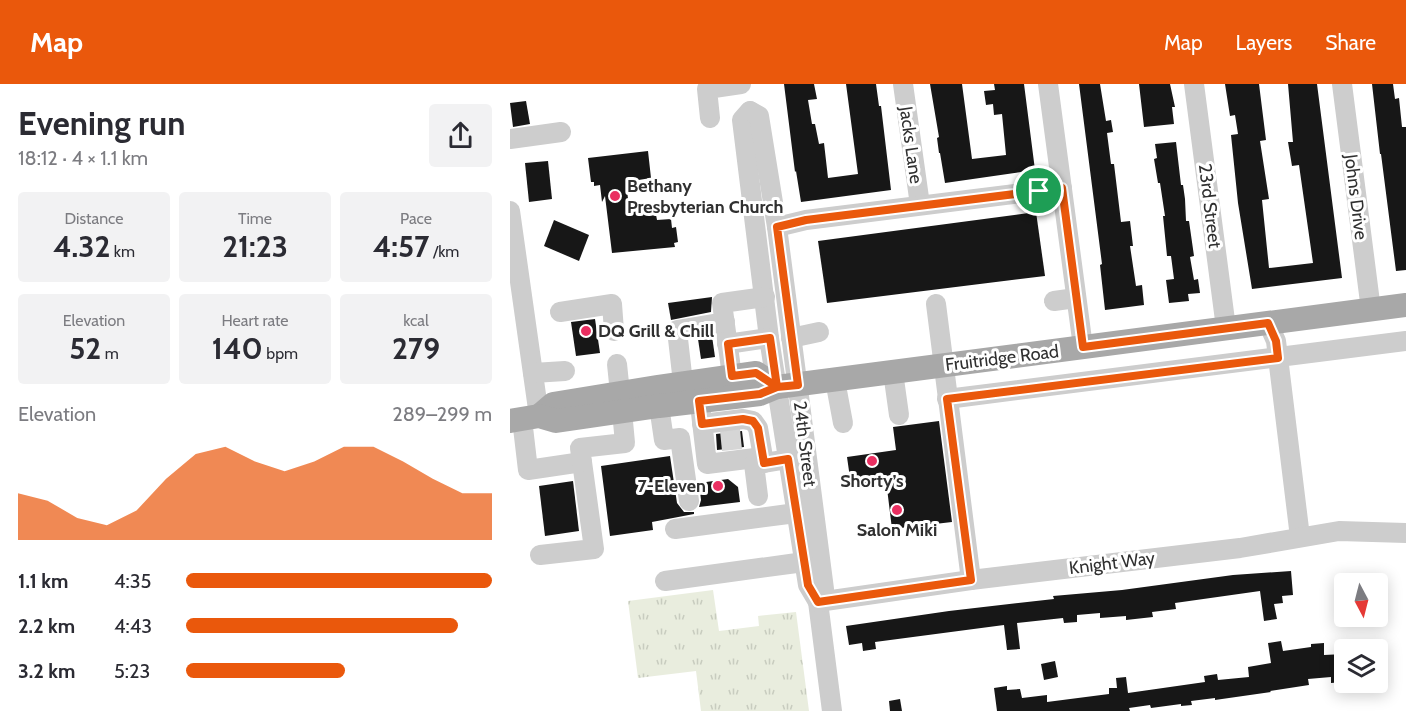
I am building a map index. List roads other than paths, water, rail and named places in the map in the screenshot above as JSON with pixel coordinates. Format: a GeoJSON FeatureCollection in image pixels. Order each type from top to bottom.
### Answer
{"type":"FeatureCollection","features":[{"type":"Feature","properties":{"kind":"main road","name":"Fruitridge Road"},"geometry":{"type":"LineString","coordinates":[[621,402],[659,406],[695,403],[760,394],[787,386],[1406,305]]}},
{"type":"Feature","properties":{"kind":"main road","name":"Fruitridge Road"},"geometry":{"type":"LineString","coordinates":[[524,419],[553,404],[695,403],[732,376],[756,373],[787,386]]}},
{"type":"Feature","properties":{"kind":"street"},"geometry":{"type":"LineString","coordinates":[[710,118],[707,89],[741,84]]}},
{"type":"Feature","properties":{"kind":"street","name":"24th Street"},"geometry":{"type":"LineString","coordinates":[[746,84],[750,111]]}},
{"type":"Feature","properties":{"kind":"street","name":"Jacks Lane"},"geometry":{"type":"LineString","coordinates":[[903,84],[920,205]]}},
{"type":"Feature","properties":{"kind":"street"},"geometry":{"type":"LineString","coordinates":[[1048,84],[1083,347]]}},
{"type":"Feature","properties":{"kind":"street","name":"23rd Street"},"geometry":{"type":"LineString","coordinates":[[1194,84],[1226,328]]}},
{"type":"Feature","properties":{"kind":"street","name":"Johns Drive"},"geometry":{"type":"LineString","coordinates":[[1342,84],[1371,310]]}},
{"type":"Feature","properties":{"kind":"street","name":"24th Street"},"geometry":{"type":"LineString","coordinates":[[750,111],[759,116],[777,227],[791,338],[787,386],[788,459],[808,585],[818,602],[832,711]]}},
{"type":"Feature","properties":{"kind":"street","name":"24th Street"},"geometry":{"type":"LineString","coordinates":[[750,111],[742,120],[770,338],[787,386],[824,589],[818,602]]}},
{"type":"Feature","properties":{"kind":"street"},"geometry":{"type":"LineString","coordinates":[[510,139],[561,132]]}},
{"type":"Feature","properties":{"kind":"street"},"geometry":{"type":"LineString","coordinates":[[777,227],[806,220],[1062,188]]}},
{"type":"Feature","properties":{"kind":"street"},"geometry":{"type":"LineString","coordinates":[[510,211],[533,373],[518,454],[528,470],[582,462]]}},
{"type":"Feature","properties":{"kind":"street"},"geometry":{"type":"LineString","coordinates":[[732,376],[722,303],[765,297]]}},
{"type":"Feature","properties":{"kind":"street"},"geometry":{"type":"LineString","coordinates":[[1054,301],[1076,298]]}},
{"type":"Feature","properties":{"kind":"street"},"geometry":{"type":"LineString","coordinates":[[560,312],[612,304],[614,332]]}},
{"type":"Feature","properties":{"kind":"street"},"geometry":{"type":"LineString","coordinates":[[936,304],[971,580]]}},
{"type":"Feature","properties":{"kind":"street"},"geometry":{"type":"LineString","coordinates":[[724,322],[677,330],[707,464],[733,455],[763,460],[788,459]]}},
{"type":"Feature","properties":{"kind":"street"},"geometry":{"type":"LineString","coordinates":[[1268,323],[1276,341],[1300,537]]}},
{"type":"Feature","properties":{"kind":"street"},"geometry":{"type":"LineString","coordinates":[[791,338],[819,332]]}},
{"type":"Feature","properties":{"kind":"street"},"geometry":{"type":"LineString","coordinates":[[728,344],[770,338]]}},
{"type":"Feature","properties":{"kind":"street"},"geometry":{"type":"LineString","coordinates":[[947,399],[1406,341]]}},
{"type":"Feature","properties":{"kind":"street"},"geometry":{"type":"LineString","coordinates":[[540,555],[594,549],[580,448],[625,443],[617,364]]}},
{"type":"Feature","properties":{"kind":"street"},"geometry":{"type":"LineString","coordinates":[[533,373],[565,370]]}},
{"type":"Feature","properties":{"kind":"street"},"geometry":{"type":"LineString","coordinates":[[893,372],[899,415]]}},
{"type":"Feature","properties":{"kind":"street"},"geometry":{"type":"LineString","coordinates":[[836,380],[843,423]]}},
{"type":"Feature","properties":{"kind":"street"},"geometry":{"type":"LineString","coordinates":[[695,403],[729,426],[743,419],[753,421],[758,428],[763,460]]}},
{"type":"Feature","properties":{"kind":"street"},"geometry":{"type":"LineString","coordinates":[[659,406],[664,440],[680,438],[688,501]]}},
{"type":"Feature","properties":{"kind":"street"},"geometry":{"type":"LineString","coordinates":[[758,496],[754,464],[763,460]]}},
{"type":"Feature","properties":{"kind":"street"},"geometry":{"type":"LineString","coordinates":[[675,529],[796,513]]}},
{"type":"Feature","properties":{"kind":"street","name":"Knight Way"},"geometry":{"type":"LineString","coordinates":[[818,602],[971,580],[1240,548],[1339,531],[1406,533]]}},
{"type":"Feature","properties":{"kind":"street"},"geometry":{"type":"LineString","coordinates":[[665,581],[804,562]]}},
{"type":"Feature","properties":{"kind":"tunnel"},"geometry":{"type":"LineString","coordinates":[[730,430],[732,450]]}},
{"type":"Feature","properties":{"kind":"place","name":"Bethany Presbyterian Church"},"geometry":{"type":"Point","coordinates":[615,196]}},
{"type":"Feature","properties":{"kind":"place","name":"DQ Grill & Chill"},"geometry":{"type":"Point","coordinates":[586,331]}},
{"type":"Feature","properties":{"kind":"place","name":"Shorty’s"},"geometry":{"type":"Point","coordinates":[872,461]}},
{"type":"Feature","properties":{"kind":"place","name":"7-Eleven"},"geometry":{"type":"Point","coordinates":[718,486]}},
{"type":"Feature","properties":{"kind":"place","name":"Salon Miki"},"geometry":{"type":"Point","coordinates":[897,510]}}]}
